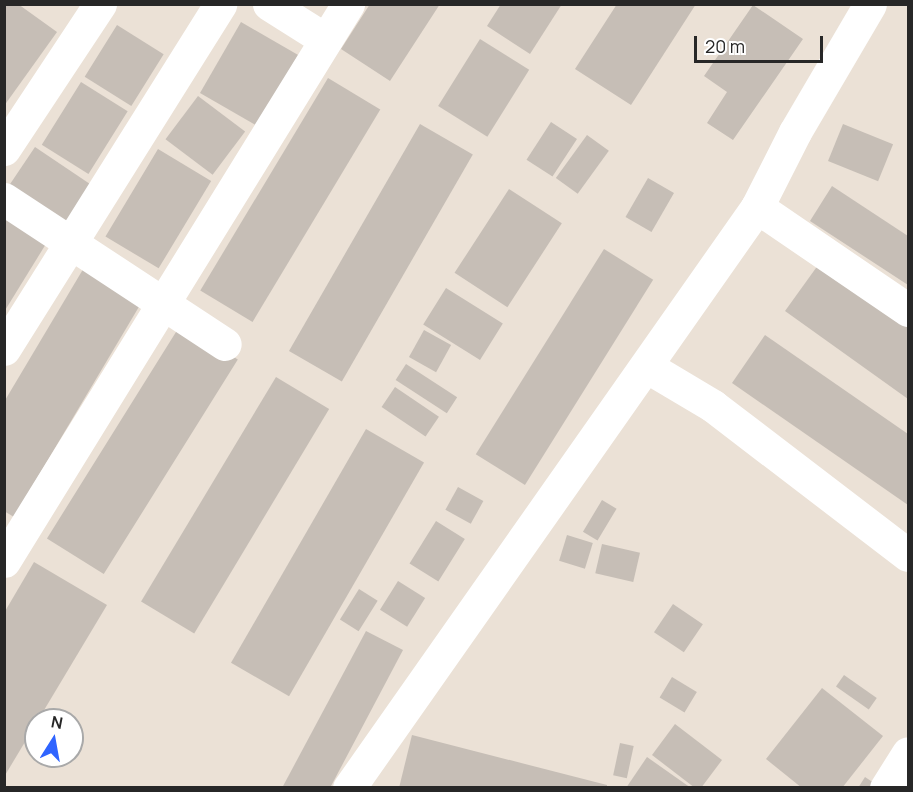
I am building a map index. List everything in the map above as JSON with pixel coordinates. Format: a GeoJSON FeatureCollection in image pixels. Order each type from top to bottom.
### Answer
{"type":"FeatureCollection","features":[{"type":"Feature","properties":{"kind":"street"},"geometry":{"type":"LineString","coordinates":[[4,148],[100,4]]}},
{"type":"Feature","properties":{"kind":"street"},"geometry":{"type":"LineString","coordinates":[[4,349],[220,4]]}},
{"type":"Feature","properties":{"kind":"street"},"geometry":{"type":"LineString","coordinates":[[269,4],[327,40]]}},
{"type":"Feature","properties":{"kind":"street"},"geometry":{"type":"LineString","coordinates":[[9,545],[348,4]]}},
{"type":"Feature","properties":{"kind":"street"},"geometry":{"type":"LineString","coordinates":[[349,788],[757,207],[795,132],[870,4]]}},
{"type":"Feature","properties":{"kind":"street"},"geometry":{"type":"LineString","coordinates":[[4,199],[225,344]]}},
{"type":"Feature","properties":{"kind":"street"},"geometry":{"type":"LineString","coordinates":[[757,207],[909,310]]}},
{"type":"Feature","properties":{"kind":"street"},"geometry":{"type":"LineString","coordinates":[[646,366],[713,406],[909,555]]}},
{"type":"Feature","properties":{"kind":"street"},"geometry":{"type":"LineString","coordinates":[[886,788],[909,753]]}},
{"type":"Feature","properties":{"kind":"building"},"geometry":{"type":"Polygon","coordinates":[[[4,4],[18,4],[57,32],[4,106],[4,4]]]}},
{"type":"Feature","properties":{"kind":"building"},"geometry":{"type":"Polygon","coordinates":[[[370,4],[440,4],[390,81],[341,49],[370,4]]]}},
{"type":"Feature","properties":{"kind":"building"},"geometry":{"type":"Polygon","coordinates":[[[501,4],[562,4],[530,54],[487,26],[501,4]]]}},
{"type":"Feature","properties":{"kind":"building"},"geometry":{"type":"Polygon","coordinates":[[[617,4],[696,4],[631,105],[575,69],[617,4]]]}},
{"type":"Feature","properties":{"kind":"building"},"geometry":{"type":"Polygon","coordinates":[[[753,5],[803,39],[733,140],[707,123],[727,92],[704,76],[753,5]]]}},
{"type":"Feature","properties":{"kind":"building"},"geometry":{"type":"Polygon","coordinates":[[[241,22],[298,55],[257,126],[200,93],[241,22]]]}},
{"type":"Feature","properties":{"kind":"building"},"geometry":{"type":"Polygon","coordinates":[[[117,25],[164,54],[131,106],[85,77],[117,25]]]}},
{"type":"Feature","properties":{"kind":"building"},"geometry":{"type":"Polygon","coordinates":[[[480,39],[529,70],[487,137],[438,106],[480,39]]]}},
{"type":"Feature","properties":{"kind":"building"},"geometry":{"type":"Polygon","coordinates":[[[328,78],[380,109],[253,322],[200,291],[328,78]]]}},
{"type":"Feature","properties":{"kind":"building"},"geometry":{"type":"Polygon","coordinates":[[[81,82],[128,111],[88,174],[42,145],[81,82]]]}},
{"type":"Feature","properties":{"kind":"building"},"geometry":{"type":"Polygon","coordinates":[[[198,96],[245,132],[213,175],[166,139],[198,96]]]}},
{"type":"Feature","properties":{"kind":"building"},"geometry":{"type":"Polygon","coordinates":[[[551,122],[577,139],[552,177],[526,160],[551,122]]]}},
{"type":"Feature","properties":{"kind":"building"},"geometry":{"type":"Polygon","coordinates":[[[420,124],[473,154],[342,381],[289,351],[420,124]]]}},
{"type":"Feature","properties":{"kind":"building"},"geometry":{"type":"Polygon","coordinates":[[[843,124],[893,144],[878,181],[828,161],[843,124]]]}},
{"type":"Feature","properties":{"kind":"building"},"geometry":{"type":"Polygon","coordinates":[[[587,135],[609,151],[578,194],[556,178],[587,135]]]}},
{"type":"Feature","properties":{"kind":"building"},"geometry":{"type":"Polygon","coordinates":[[[35,147],[92,186],[66,224],[9,185],[35,147]]]}},
{"type":"Feature","properties":{"kind":"building"},"geometry":{"type":"Polygon","coordinates":[[[158,149],[211,181],[159,268],[105,236],[158,149]]]}},
{"type":"Feature","properties":{"kind":"building"},"geometry":{"type":"Polygon","coordinates":[[[648,178],[674,193],[651,232],[626,217],[648,178]]]}},
{"type":"Feature","properties":{"kind":"building"},"geometry":{"type":"Polygon","coordinates":[[[832,186],[908,236],[908,285],[810,221],[832,186]]]}},
{"type":"Feature","properties":{"kind":"building"},"geometry":{"type":"Polygon","coordinates":[[[509,189],[562,223],[507,307],[455,273],[509,189]]]}},
{"type":"Feature","properties":{"kind":"building"},"geometry":{"type":"Polygon","coordinates":[[[4,213],[49,239],[4,312],[4,213]]]}},
{"type":"Feature","properties":{"kind":"building"},"geometry":{"type":"Polygon","coordinates":[[[604,249],[653,280],[525,485],[476,454],[604,249]]]}},
{"type":"Feature","properties":{"kind":"building"},"geometry":{"type":"Polygon","coordinates":[[[821,261],[908,323],[908,399],[785,311],[821,261]]]}},
{"type":"Feature","properties":{"kind":"building"},"geometry":{"type":"Polygon","coordinates":[[[85,266],[143,300],[14,517],[4,511],[4,402],[85,266]]]}},
{"type":"Feature","properties":{"kind":"building"},"geometry":{"type":"Polygon","coordinates":[[[446,288],[503,324],[480,360],[423,324],[446,288]]]}},
{"type":"Feature","properties":{"kind":"building"},"geometry":{"type":"Polygon","coordinates":[[[181,324],[238,360],[104,574],[47,539],[181,324]]]}},
{"type":"Feature","properties":{"kind":"building"},"geometry":{"type":"Polygon","coordinates":[[[424,330],[451,345],[436,372],[409,357],[424,330]]]}},
{"type":"Feature","properties":{"kind":"building"},"geometry":{"type":"Polygon","coordinates":[[[765,335],[908,434],[908,505],[732,383],[765,335]]]}},
{"type":"Feature","properties":{"kind":"building"},"geometry":{"type":"Polygon","coordinates":[[[406,364],[457,397],[447,413],[396,380],[406,364]]]}},
{"type":"Feature","properties":{"kind":"building"},"geometry":{"type":"Polygon","coordinates":[[[276,377],[329,409],[194,634],[141,602],[276,377]]]}},
{"type":"Feature","properties":{"kind":"building"},"geometry":{"type":"Polygon","coordinates":[[[395,387],[439,417],[426,437],[382,407],[395,387]]]}},
{"type":"Feature","properties":{"kind":"building"},"geometry":{"type":"Polygon","coordinates":[[[366,429],[424,462],[289,696],[231,663],[366,429]]]}},
{"type":"Feature","properties":{"kind":"building"},"geometry":{"type":"Polygon","coordinates":[[[458,487],[483,501],[471,524],[445,510],[458,487]]]}},
{"type":"Feature","properties":{"kind":"building"},"geometry":{"type":"Polygon","coordinates":[[[602,500],[617,509],[598,540],[583,532],[602,500]]]}},
{"type":"Feature","properties":{"kind":"building"},"geometry":{"type":"Polygon","coordinates":[[[436,521],[465,539],[438,581],[410,563],[436,521]]]}},
{"type":"Feature","properties":{"kind":"building"},"geometry":{"type":"Polygon","coordinates":[[[567,535],[593,543],[585,569],[559,561],[567,535]]]}},
{"type":"Feature","properties":{"kind":"building"},"geometry":{"type":"Polygon","coordinates":[[[602,544],[640,553],[633,582],[595,573],[602,544]]]}},
{"type":"Feature","properties":{"kind":"building"},"geometry":{"type":"Polygon","coordinates":[[[34,562],[107,605],[45,708],[24,708],[24,744],[4,777],[4,613],[34,562]]]}},
{"type":"Feature","properties":{"kind":"building"},"geometry":{"type":"Polygon","coordinates":[[[398,581],[425,598],[407,627],[380,610],[398,581]]]}},
{"type":"Feature","properties":{"kind":"building"},"geometry":{"type":"Polygon","coordinates":[[[359,589],[378,601],[359,631],[340,620],[359,589]]]}},
{"type":"Feature","properties":{"kind":"building"},"geometry":{"type":"Polygon","coordinates":[[[673,604],[703,624],[684,652],[654,632],[673,604]]]}},
{"type":"Feature","properties":{"kind":"building"},"geometry":{"type":"Polygon","coordinates":[[[366,631],[403,650],[330,788],[282,788],[366,631]]]}},
{"type":"Feature","properties":{"kind":"building"},"geometry":{"type":"Polygon","coordinates":[[[844,675],[877,698],[869,709],[836,686],[844,675]]]}},
{"type":"Feature","properties":{"kind":"building"},"geometry":{"type":"Polygon","coordinates":[[[672,677],[697,692],[684,713],[660,698],[672,677]]]}},
{"type":"Feature","properties":{"kind":"building"},"geometry":{"type":"Polygon","coordinates":[[[822,688],[883,736],[842,788],[802,788],[766,759],[822,688]]]}},
{"type":"Feature","properties":{"kind":"building"},"geometry":{"type":"Polygon","coordinates":[[[675,724],[722,760],[701,788],[695,788],[652,755],[675,724]]]}},
{"type":"Feature","properties":{"kind":"building"},"geometry":{"type":"Polygon","coordinates":[[[412,735],[607,785],[607,788],[399,788],[412,735]]]}},
{"type":"Feature","properties":{"kind":"building"},"geometry":{"type":"Polygon","coordinates":[[[620,743],[634,746],[627,778],[613,775],[620,743]]]}},
{"type":"Feature","properties":{"kind":"building"},"geometry":{"type":"Polygon","coordinates":[[[647,757],[691,788],[626,788],[647,757]]]}},
{"type":"Feature","properties":{"kind":"building"},"geometry":{"type":"Polygon","coordinates":[[[865,777],[874,783],[871,788],[858,788],[865,777]]]}}]}
